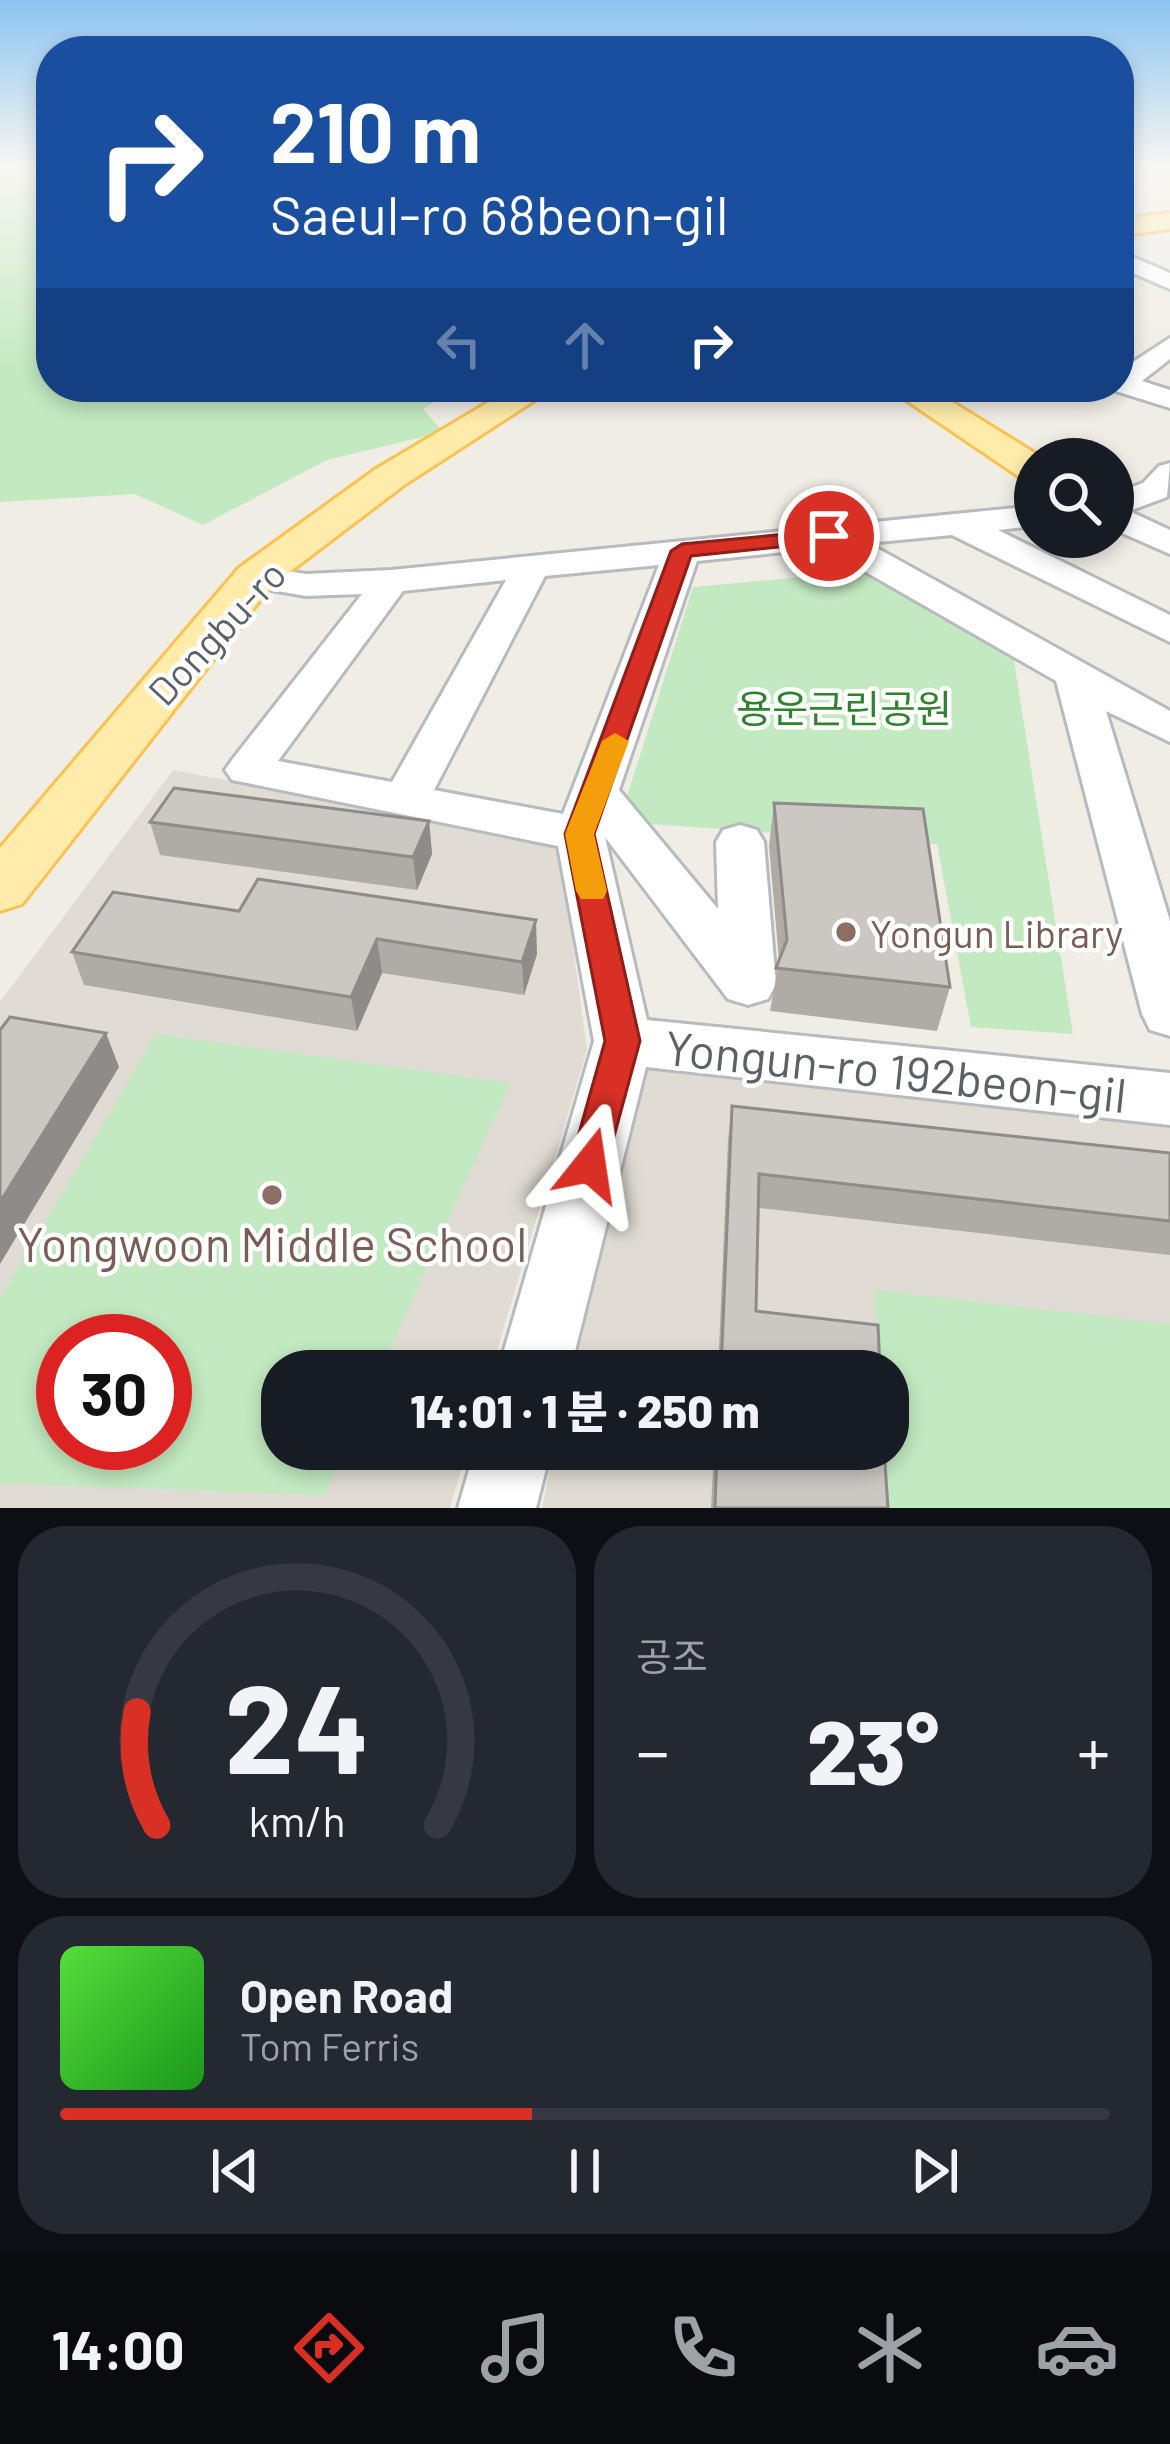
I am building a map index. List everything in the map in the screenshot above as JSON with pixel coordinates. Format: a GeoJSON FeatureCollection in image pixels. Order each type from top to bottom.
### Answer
{"type":"FeatureCollection","features":[{"type":"Feature","properties":{"kind":"main road","name":"Dongbu-ro"},"geometry":{"type":"LineString","coordinates":[[0,889],[255,577],[390,476],[513,402]]}},
{"type":"Feature","properties":{"kind":"main road"},"geometry":{"type":"LineString","coordinates":[[928,402],[1014,457]]}},
{"type":"Feature","properties":{"kind":"street"},"geometry":{"type":"LineString","coordinates":[[1134,373],[1170,346]]}},
{"type":"Feature","properties":{"kind":"street"},"geometry":{"type":"LineString","coordinates":[[1134,388],[1170,398]]}},
{"type":"Feature","properties":{"kind":"street"},"geometry":{"type":"LineString","coordinates":[[1134,497],[1165,486]]}},
{"type":"Feature","properties":{"kind":"street"},"geometry":{"type":"LineString","coordinates":[[255,577],[306,585],[391,580],[1014,518]]}},
{"type":"Feature","properties":{"kind":"street"},"geometry":{"type":"LineString","coordinates":[[958,524],[1170,630]]}},
{"type":"Feature","properties":{"kind":"street"},"geometry":{"type":"LineString","coordinates":[[1134,526],[1170,542]]}},
{"type":"Feature","properties":{"kind":"street"},"geometry":{"type":"LineString","coordinates":[[829,536],[1170,729]]}},
{"type":"Feature","properties":{"kind":"street"},"geometry":{"type":"LineString","coordinates":[[540,1350],[623,1041],[588,814],[682,551]]}},
{"type":"Feature","properties":{"kind":"street"},"geometry":{"type":"LineString","coordinates":[[405,800],[532,566]]}},
{"type":"Feature","properties":{"kind":"street"},"geometry":{"type":"LineString","coordinates":[[391,580],[248,770],[405,800],[588,814],[748,984],[740,842]]}},
{"type":"Feature","properties":{"kind":"street"},"geometry":{"type":"LineString","coordinates":[[1075,676],[1170,1014]]}},
{"type":"Feature","properties":{"kind":"street","name":"Yongun-ro 192beon-gil"},"geometry":{"type":"LineString","coordinates":[[623,1041],[1170,1100]]}},
{"type":"Feature","properties":{"kind":"street"},"geometry":{"type":"LineString","coordinates":[[497,1508],[507,1470]]}},
{"type":"Feature","properties":{"kind":"shaded area","name":"Yongwoon Middle School"},"geometry":{"type":"Polygon","coordinates":[[[173,770],[559,842],[587,1050],[497,1350],[261,1350],[261,1470],[461,1470],[450,1508],[0,1508],[0,1002],[173,770]]]}},
{"type":"Feature","properties":{"kind":"shaded area"},"geometry":{"type":"Polygon","coordinates":[[[631,1052],[1170,1111],[1170,1508],[542,1508],[550,1470],[909,1470],[909,1350],[573,1350],[631,1052]]]}},
{"type":"Feature","properties":{"kind":"green space"},"geometry":{"type":"Polygon","coordinates":[[[0,237],[36,237],[36,402],[434,402],[423,409],[443,432],[327,460],[203,525],[135,494],[0,502],[0,237]]]}},
{"type":"Feature","properties":{"kind":"green space","name":"용운근린공원"},"geometry":{"type":"Polygon","coordinates":[[[868,571],[1012,648],[1073,1034],[971,1027],[937,844],[619,822],[693,587],[868,571]]]}},
{"type":"Feature","properties":{"kind":"green space"},"geometry":{"type":"Polygon","coordinates":[[[156,1034],[510,1083],[389,1350],[261,1350],[261,1470],[335,1470],[324,1495],[0,1483],[0,1299],[156,1034]]]}},
{"type":"Feature","properties":{"kind":"green space"},"geometry":{"type":"Polygon","coordinates":[[[875,1290],[1170,1324],[1170,1508],[888,1508],[885,1470],[909,1470],[909,1350],[878,1350],[875,1290]]]}},
{"type":"Feature","properties":{"kind":"building"},"geometry":{"type":"Polygon","coordinates":[[[174,788],[429,821],[413,857],[150,822],[174,788]]]}},
{"type":"Feature","properties":{"kind":"building","name":"Yongun Library"},"geometry":{"type":"Polygon","coordinates":[[[774,803],[923,809],[950,987],[776,968],[787,940],[774,803]]]}},
{"type":"Feature","properties":{"kind":"building"},"geometry":{"type":"Polygon","coordinates":[[[258,879],[536,920],[522,962],[377,939],[351,997],[72,952],[113,892],[239,911],[258,879]]]}},
{"type":"Feature","properties":{"kind":"building"},"geometry":{"type":"Polygon","coordinates":[[[10,1017],[106,1033],[0,1202],[0,1030],[10,1017]]]}},
{"type":"Feature","properties":{"kind":"building"},"geometry":{"type":"Polygon","coordinates":[[[732,1106],[1170,1153],[1170,1221],[759,1174],[756,1311],[878,1325],[879,1350],[722,1350],[732,1106]]]}},
{"type":"Feature","properties":{"kind":"building"},"geometry":{"type":"Polygon","coordinates":[[[716,1470],[885,1470],[888,1508],[715,1508],[716,1470]]]}},
{"type":"Feature","properties":{"kind":"slow traffic"},"geometry":{"type":"LineString","coordinates":[[592,891],[580,834],[615,741]]}},
{"type":"Feature","properties":{"kind":"place","name":"Yongun Library"},"geometry":{"type":"Point","coordinates":[846,932]}},
{"type":"Feature","properties":{"kind":"place","name":"Yongwoon Middle School"},"geometry":{"type":"Point","coordinates":[272,1195]}},
{"type":"Feature","properties":{"kind":"route"},"geometry":{"type":"LineString","coordinates":[[590,1165],[623,1041],[580,834],[682,551],[829,536]]}}]}
